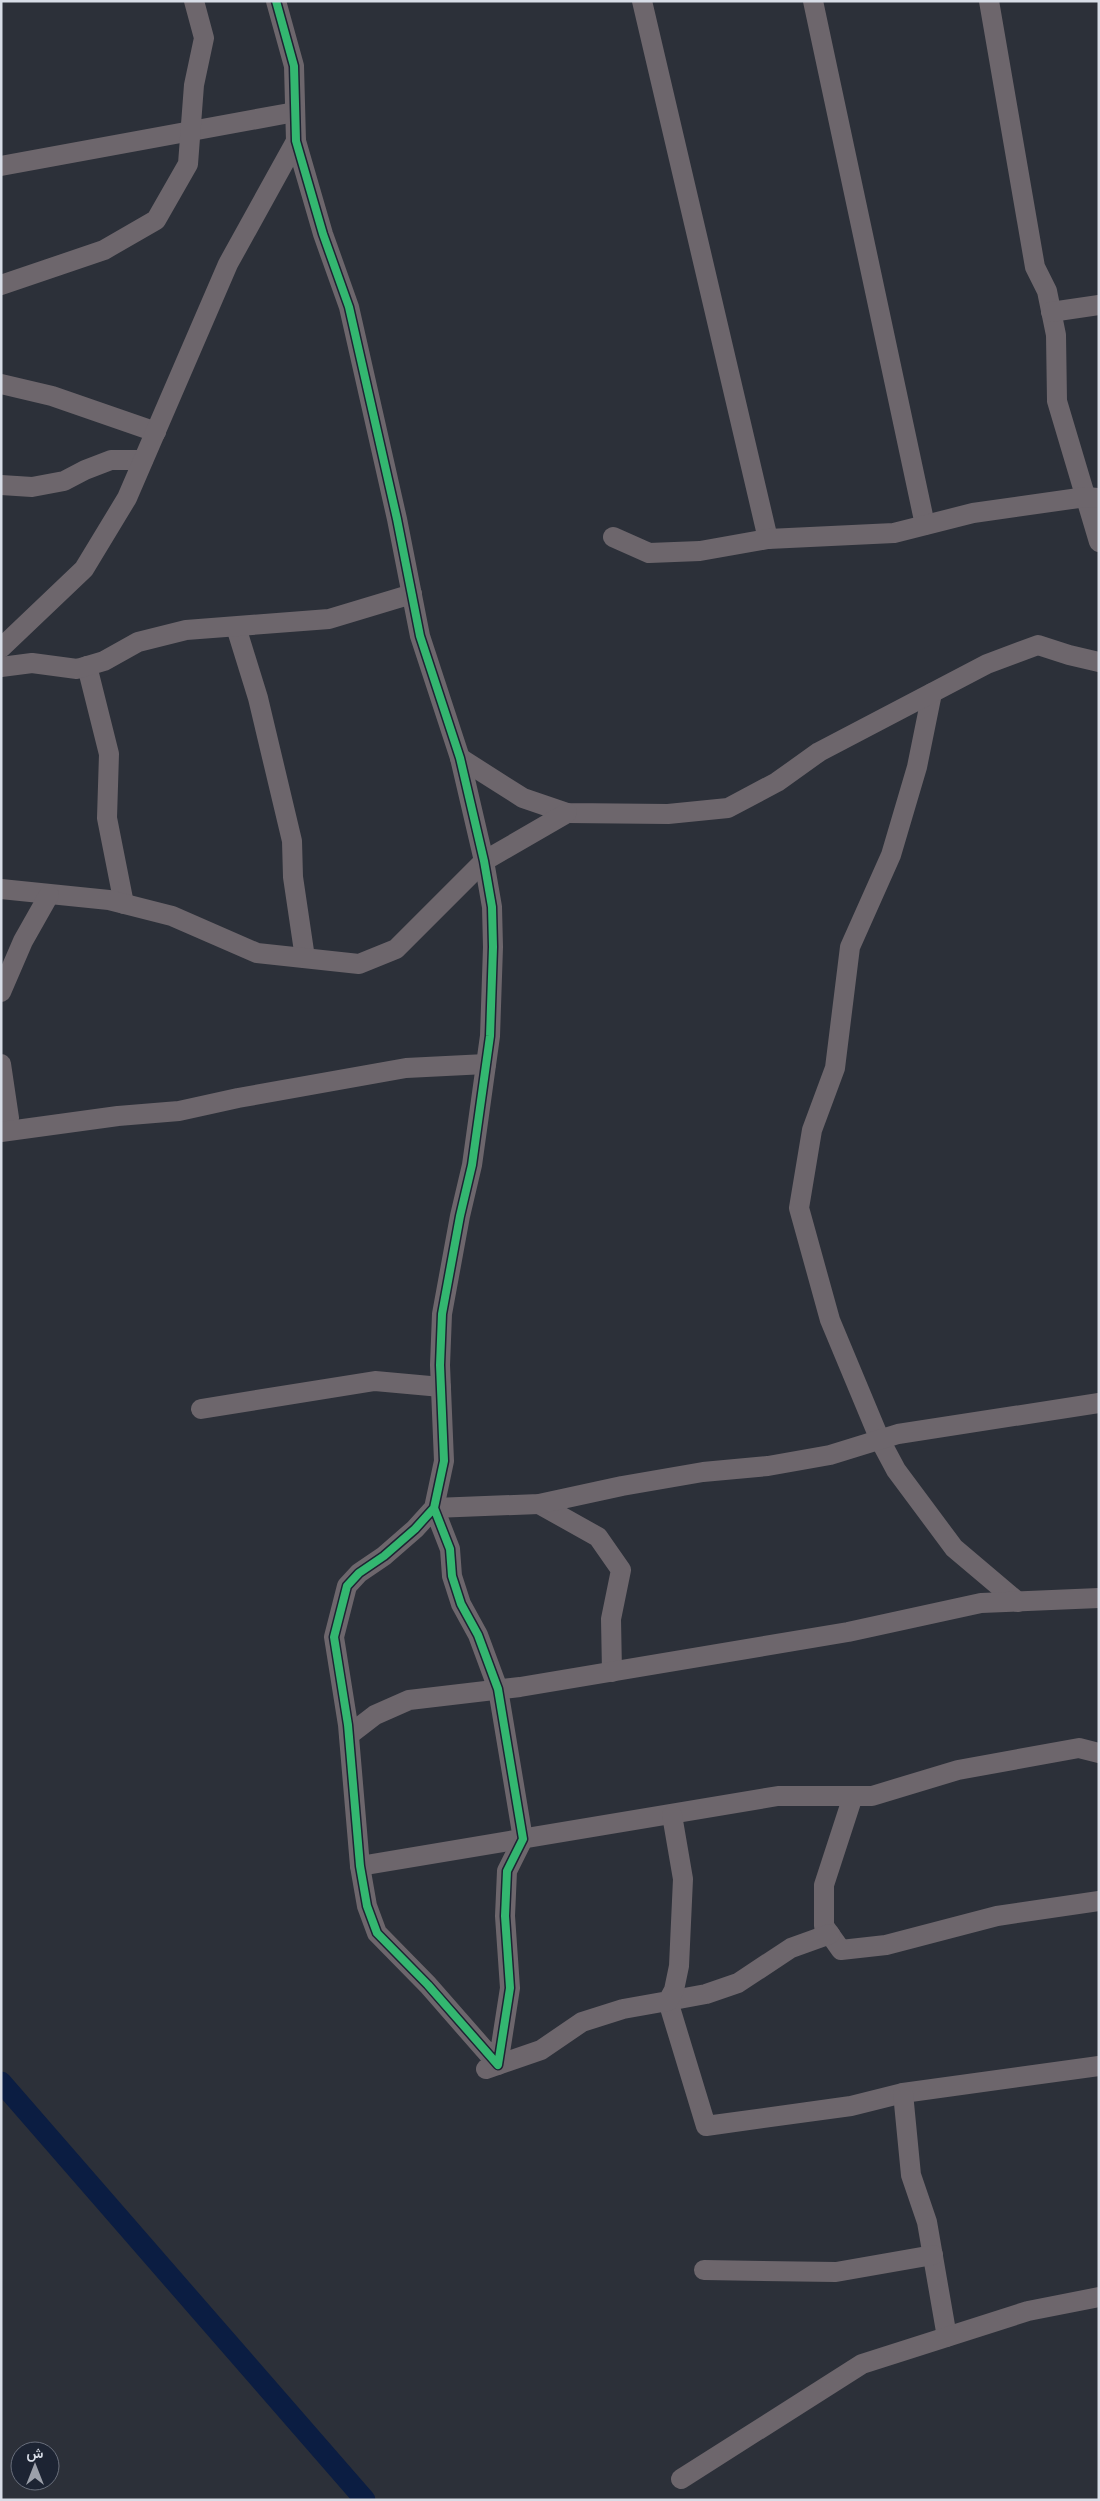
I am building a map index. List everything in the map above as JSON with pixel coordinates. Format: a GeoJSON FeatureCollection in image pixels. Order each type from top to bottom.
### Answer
{"type":"FeatureCollection","features":[{"type":"Feature","properties":{"kind":"street"},"geometry":{"type":"LineString","coordinates":[[1,286],[104,250],[156,220],[188,164],[189,131],[204,38],[194,1]]}},
{"type":"Feature","properties":{"kind":"street"},"geometry":{"type":"LineString","coordinates":[[276,1],[294,66],[296,141],[323,234],[348,308],[397,519],[420,636],[460,758],[484,861],[492,906],[493,947],[490,1036],[472,1165],[460,1216],[442,1314],[441,1387],[444,1461],[434,1508],[415,1529],[384,1556],[359,1573],[347,1586],[334,1637],[349,1735],[360,1866],[367,1906],[377,1933],[428,1985],[491,2067]]}},
{"type":"Feature","properties":{"kind":"street"},"geometry":{"type":"LineString","coordinates":[[642,1],[768,539]]}},
{"type":"Feature","properties":{"kind":"street"},"geometry":{"type":"LineString","coordinates":[[813,1],[925,525]]}},
{"type":"Feature","properties":{"kind":"street"},"geometry":{"type":"LineString","coordinates":[[989,1],[1035,268],[1047,291],[1056,335],[1056,401],[1092,497],[1099,542]]}},
{"type":"Feature","properties":{"kind":"street"},"geometry":{"type":"LineString","coordinates":[[1,166],[295,112]]}},
{"type":"Feature","properties":{"kind":"street"},"geometry":{"type":"LineString","coordinates":[[1,648],[84,569],[127,498],[228,264],[296,141]]}},
{"type":"Feature","properties":{"kind":"street"},"geometry":{"type":"LineString","coordinates":[[1051,312],[1099,305]]}},
{"type":"Feature","properties":{"kind":"street"},"geometry":{"type":"LineString","coordinates":[[1,384],[52,396],[156,432]]}},
{"type":"Feature","properties":{"kind":"street"},"geometry":{"type":"LineString","coordinates":[[1,485],[32,487],[64,481],[111,460],[143,460]]}},
{"type":"Feature","properties":{"kind":"street"},"geometry":{"type":"LineString","coordinates":[[613,537],[649,553],[700,551],[768,539],[894,533],[973,513],[1092,497]]}},
{"type":"Feature","properties":{"kind":"street"},"geometry":{"type":"LineString","coordinates":[[1,667],[32,663],[77,669],[104,661],[138,642],[186,630],[329,619],[412,594]]}},
{"type":"Feature","properties":{"kind":"street"},"geometry":{"type":"LineString","coordinates":[[236,627],[258,698],[292,841],[293,877],[305,958]]}},
{"type":"Feature","properties":{"kind":"street"},"geometry":{"type":"LineString","coordinates":[[460,758],[523,798],[567,813],[668,814],[728,808],[777,782],[820,752],[987,664],[1038,645],[1099,662]]}},
{"type":"Feature","properties":{"kind":"street"},"geometry":{"type":"LineString","coordinates":[[87,666],[109,754],[107,818],[124,904]]}},
{"type":"Feature","properties":{"kind":"street"},"geometry":{"type":"LineString","coordinates":[[932,693],[917,767],[891,855],[850,947],[835,1068],[812,1130],[799,1208],[830,1320],[880,1440],[896,1470],[954,1548],[1018,1602]]}},
{"type":"Feature","properties":{"kind":"street"},"geometry":{"type":"LineString","coordinates":[[1,889],[109,900],[172,916],[257,953],[359,964],[396,949],[484,861],[567,813]]}},
{"type":"Feature","properties":{"kind":"street"},"geometry":{"type":"LineString","coordinates":[[1,992],[7,968],[49,895]]}},
{"type":"Feature","properties":{"kind":"street"},"geometry":{"type":"LineString","coordinates":[[1,1064],[9,1118],[1,1127]]}},
{"type":"Feature","properties":{"kind":"street"},"geometry":{"type":"LineString","coordinates":[[1,1132],[118,1116],[179,1111],[238,1098],[406,1068],[486,1064]]}},
{"type":"Feature","properties":{"kind":"street"},"geometry":{"type":"LineString","coordinates":[[201,1409],[374,1381],[441,1387]]}},
{"type":"Feature","properties":{"kind":"street"},"geometry":{"type":"LineString","coordinates":[[434,1508],[538,1504],[622,1486],[702,1472],[768,1466],[830,1455],[917,1431],[1099,1403]]}},
{"type":"Feature","properties":{"kind":"street"},"geometry":{"type":"LineString","coordinates":[[538,1504],[598,1537],[621,1570],[611,1619],[612,1672]]}},
{"type":"Feature","properties":{"kind":"street"},"geometry":{"type":"LineString","coordinates":[[434,1508],[450,1549],[452,1576],[461,1604],[478,1635],[498,1689],[523,1840],[506,1871],[505,1916],[510,1988],[491,2067]]}},
{"type":"Feature","properties":{"kind":"street"},"geometry":{"type":"LineString","coordinates":[[349,1735],[375,1715],[408,1700],[612,1672],[848,1632],[981,1603],[1095,1603]]}},
{"type":"Feature","properties":{"kind":"street"},"geometry":{"type":"LineString","coordinates":[[360,1866],[778,1796],[872,1796],[958,1770],[1013,1759],[1080,1748],[1099,1753]]}},
{"type":"Feature","properties":{"kind":"street"},"geometry":{"type":"LineString","coordinates":[[853,1796],[824,1885],[824,1926],[841,1950],[886,1945],[997,1916],[1099,1901]]}},
{"type":"Feature","properties":{"kind":"street"},"geometry":{"type":"LineString","coordinates":[[672,1815],[683,1880],[679,1966],[674,1990],[668,2000],[706,2126],[852,2106],[903,2093],[1099,2066]]}},
{"type":"Feature","properties":{"kind":"street"},"geometry":{"type":"LineString","coordinates":[[491,2067],[541,2050],[582,2022],[623,2009],[706,1994],[738,1983],[792,1948],[830,1934]]}},
{"type":"Feature","properties":{"kind":"street"},"geometry":{"type":"LineString","coordinates":[[903,2093],[911,2175],[927,2222],[947,2337]]}},
{"type":"Feature","properties":{"kind":"street"},"geometry":{"type":"LineString","coordinates":[[704,2270],[836,2272],[933,2255]]}},
{"type":"Feature","properties":{"kind":"street"},"geometry":{"type":"LineString","coordinates":[[681,2479],[862,2364],[1028,2311],[1099,2297]]}},
{"type":"Feature","properties":{"kind":"waterway"},"geometry":{"type":"LineString","coordinates":[[1,2082],[365,2500]]}},
{"type":"Feature","properties":{"kind":"cycle path"},"geometry":{"type":"LineString","coordinates":[[276,1],[294,66],[296,141],[323,234],[349,307],[397,519],[420,636],[460,758],[484,861],[492,907],[493,947],[490,1036],[472,1165],[460,1216],[442,1314],[440,1365],[444,1461],[434,1508],[415,1529],[384,1556],[359,1573],[347,1586],[334,1637],[348,1725],[360,1866],[367,1906],[377,1933],[428,1985],[498,2065],[510,1988],[505,1916],[507,1871],[523,1839],[498,1689],[478,1635],[461,1604],[452,1576],[450,1549],[434,1508]]}}]}
